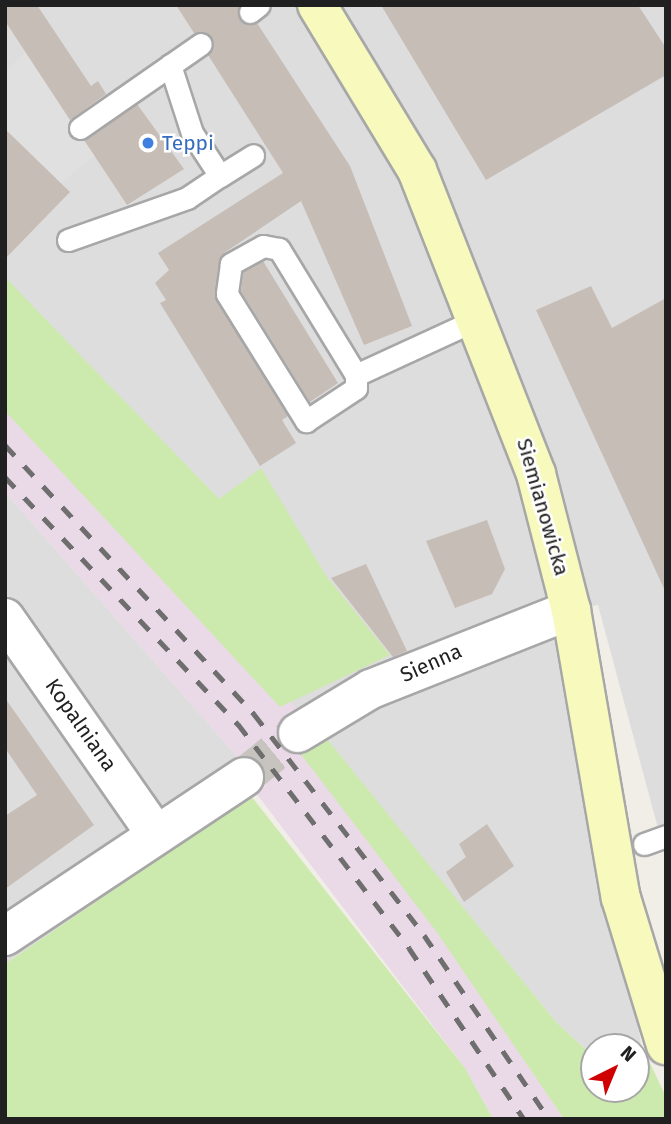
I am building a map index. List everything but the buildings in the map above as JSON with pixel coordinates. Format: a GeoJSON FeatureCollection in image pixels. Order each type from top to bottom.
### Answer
{"type":"FeatureCollection","features":[{"type":"Feature","properties":{"kind":"main road","name":"Siemianowicka"},"geometry":{"type":"LineString","coordinates":[[317,5],[417,170],[480,318],[536,474],[571,610],[621,898],[666,1045]]}},
{"type":"Feature","properties":{"kind":"street","name":"Sienna"},"geometry":{"type":"LineString","coordinates":[[298,733],[371,689],[571,610]]}},
{"type":"Feature","properties":{"kind":"street","name":"Kopalniana"},"geometry":{"type":"LineString","coordinates":[[5,618],[155,833]]}},
{"type":"Feature","properties":{"kind":"street"},"geometry":{"type":"LineString","coordinates":[[5,936],[155,833],[244,776]]}},
{"type":"Feature","properties":{"kind":"lane"},"geometry":{"type":"LineString","coordinates":[[80,128],[201,44]]}},
{"type":"Feature","properties":{"kind":"lane"},"geometry":{"type":"LineString","coordinates":[[170,65],[191,133],[220,176]]}},
{"type":"Feature","properties":{"kind":"lane"},"geometry":{"type":"LineString","coordinates":[[68,240],[187,198],[253,155]]}},
{"type":"Feature","properties":{"kind":"lane"},"geometry":{"type":"LineString","coordinates":[[263,246],[279,250],[356,375],[356,388],[306,421],[228,294],[231,264],[263,246]]}},
{"type":"Feature","properties":{"kind":"lane"},"geometry":{"type":"LineString","coordinates":[[356,375],[480,318]]}},
{"type":"Feature","properties":{"kind":"lane"},"geometry":{"type":"LineString","coordinates":[[644,844],[666,836]]}},
{"type":"Feature","properties":{"kind":"shaded area"},"geometry":{"type":"Polygon","coordinates":[[[5,5],[666,5],[666,858],[598,605],[571,610],[639,1033],[580,1033],[580,1044],[556,1022],[344,762],[5,393],[5,5]]]}},
{"type":"Feature","properties":{"kind":"shaded area"},"geometry":{"type":"Polygon","coordinates":[[[26,52],[99,152],[61,183],[5,129],[5,72],[26,52]]]}},
{"type":"Feature","properties":{"kind":"shaded area"},"geometry":{"type":"Polygon","coordinates":[[[5,393],[66,449],[344,762],[464,910],[437,930],[564,1119],[493,1119],[465,1068],[244,777],[235,754],[5,492],[5,393]]]}},
{"type":"Feature","properties":{"kind":"shaded area"},"geometry":{"type":"Polygon","coordinates":[[[5,492],[235,754],[256,793],[5,964],[5,492]]]}},
{"type":"Feature","properties":{"kind":"green space"},"geometry":{"type":"Polygon","coordinates":[[[5,277],[219,499],[261,468],[327,577],[390,655],[280,707],[5,411],[5,277]]]}},
{"type":"Feature","properties":{"kind":"green space"},"geometry":{"type":"Polygon","coordinates":[[[323,734],[556,1022],[580,1044],[580,1103],[650,1103],[650,1063],[666,1097],[666,1119],[564,1119],[436,931],[300,753],[323,734]]]}},
{"type":"Feature","properties":{"kind":"green space"},"geometry":{"type":"Polygon","coordinates":[[[251,796],[465,1068],[493,1119],[5,1119],[5,964],[251,796]]]}},
{"type":"Feature","properties":{"kind":"tunnel"},"geometry":{"type":"LineString","coordinates":[[244,777],[298,733]]}},
{"type":"Feature","properties":{"kind":"railway"},"geometry":{"type":"LineString","coordinates":[[5,445],[254,714],[424,935],[549,1119]]}},
{"type":"Feature","properties":{"kind":"railway"},"geometry":{"type":"LineString","coordinates":[[5,477],[238,724],[409,948],[524,1119]]}},
{"type":"Feature","properties":{"kind":"place","name":"Teppi"},"geometry":{"type":"Point","coordinates":[148,143]}}]}
